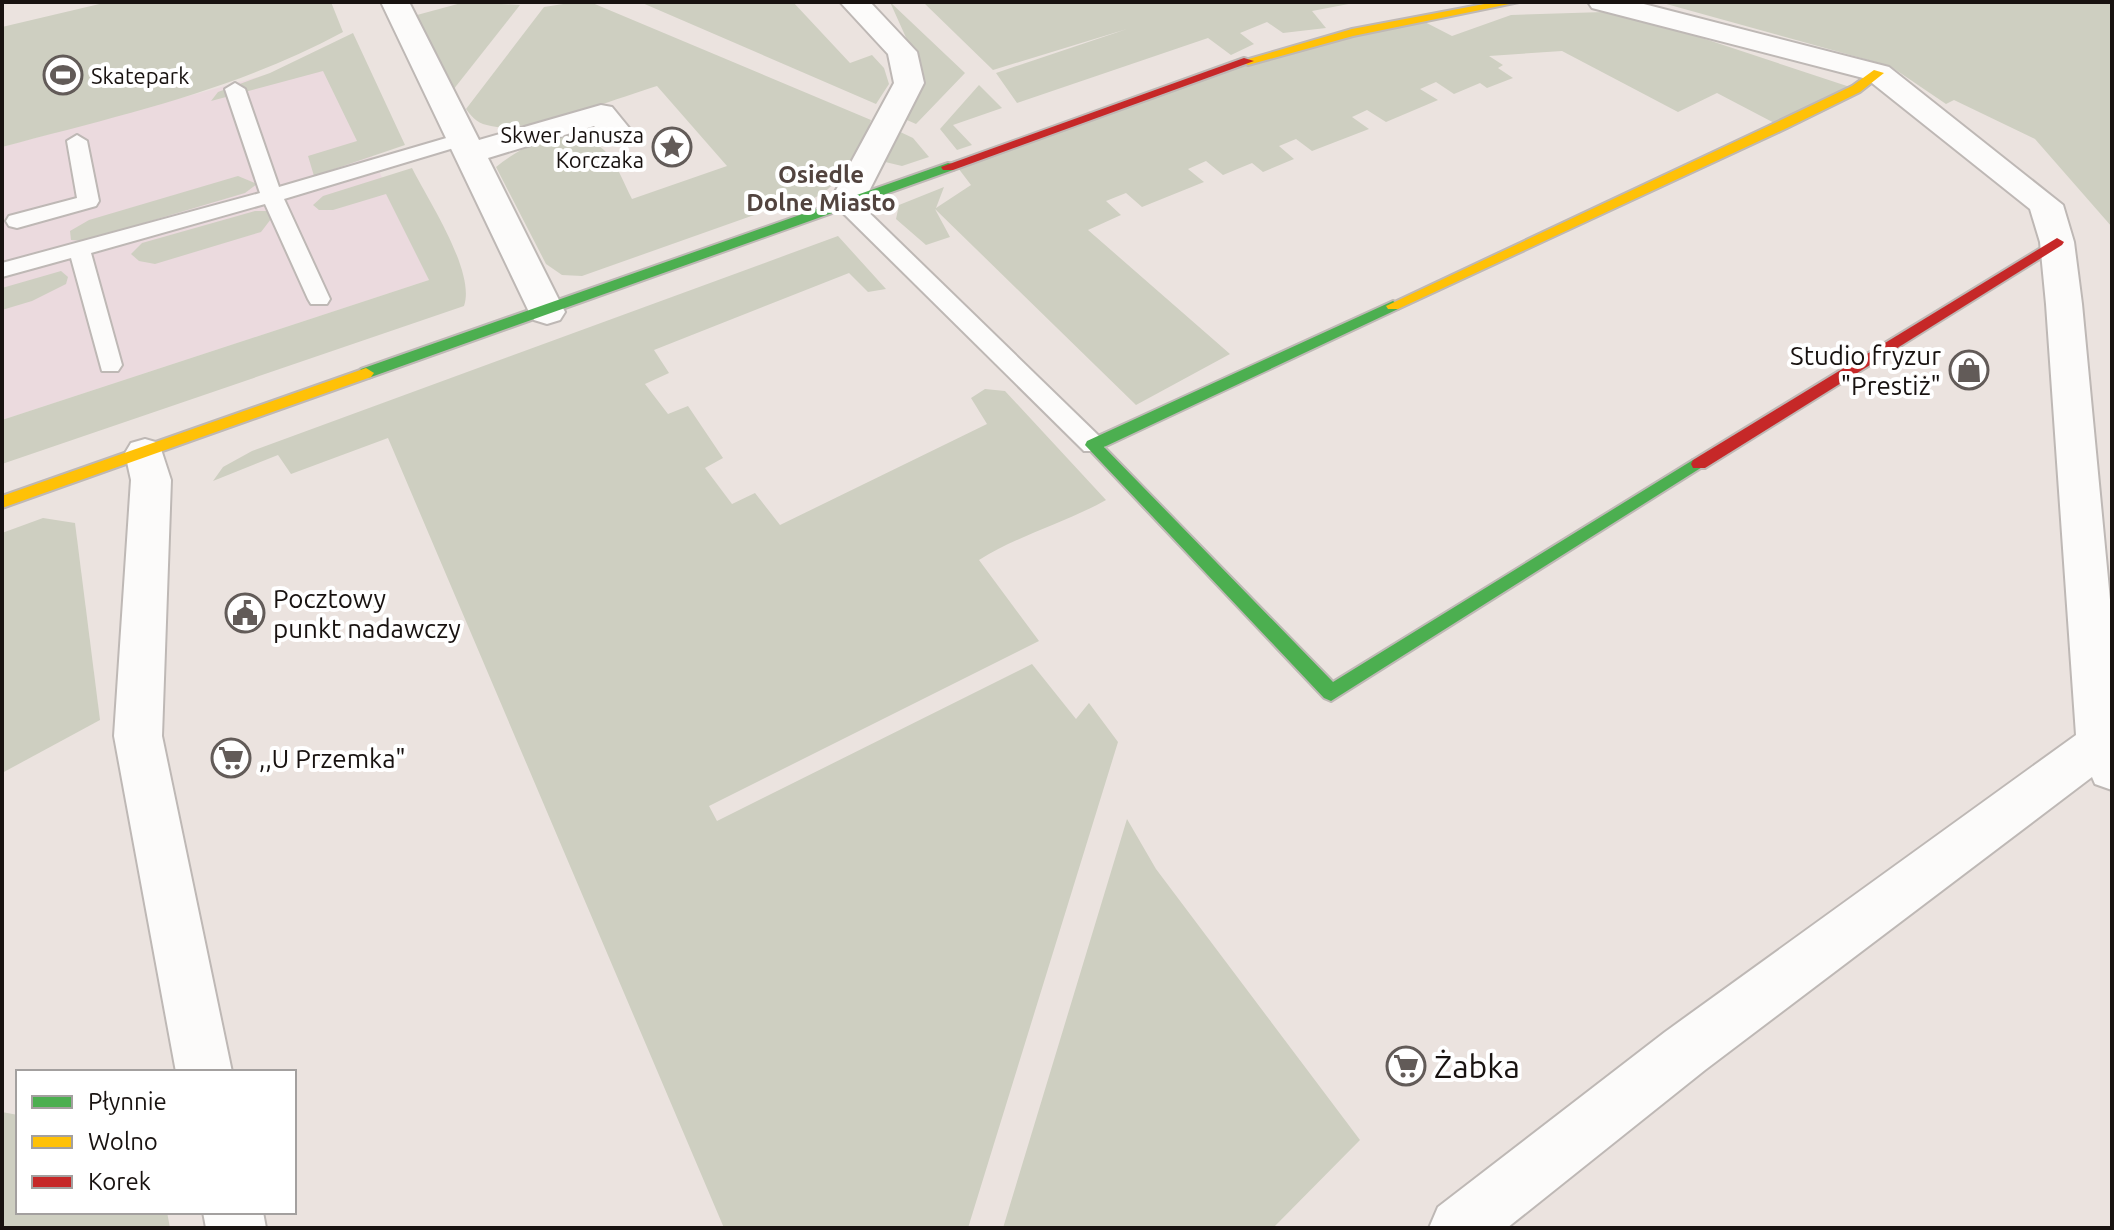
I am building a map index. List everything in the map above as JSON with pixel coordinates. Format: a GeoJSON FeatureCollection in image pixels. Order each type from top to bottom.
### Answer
{"type":"FeatureCollection","features":[{"type":"Feature","properties":{"kind":"street"},"geometry":{"type":"LineString","coordinates":[[395,2],[463,147],[547,312]]}},
{"type":"Feature","properties":{"kind":"street"},"geometry":{"type":"LineString","coordinates":[[846,203],[909,83],[902,52],[854,2]]}},
{"type":"Feature","properties":{"kind":"street"},"geometry":{"type":"LineString","coordinates":[[2,502],[547,312],[1268,54],[1352,33],[1513,2]]}},
{"type":"Feature","properties":{"kind":"street"},"geometry":{"type":"LineString","coordinates":[[1459,1228],[1685,1051],[2106,756],[2057,242],[2046,205],[1878,73],[1602,2]]}},
{"type":"Feature","properties":{"kind":"street"},"geometry":{"type":"LineString","coordinates":[[1878,73],[1856,89],[1780,126],[1093,445],[1331,693],[2057,242]]}},
{"type":"Feature","properties":{"kind":"street"},"geometry":{"type":"LineString","coordinates":[[463,147],[601,114],[618,134]]}},
{"type":"Feature","properties":{"kind":"street"},"geometry":{"type":"LineString","coordinates":[[145,453],[151,480],[138,736],[204,1070]]}},
{"type":"Feature","properties":{"kind":"lane"},"geometry":{"type":"LineString","coordinates":[[235,89],[272,196],[319,299]]}},
{"type":"Feature","properties":{"kind":"lane"},"geometry":{"type":"LineString","coordinates":[[27,263],[10,223],[88,201],[77,141]]}},
{"type":"Feature","properties":{"kind":"lane"},"geometry":{"type":"LineString","coordinates":[[2,270],[463,147]]}},
{"type":"Feature","properties":{"kind":"lane"},"geometry":{"type":"LineString","coordinates":[[846,203],[1093,445]]}},
{"type":"Feature","properties":{"kind":"lane"},"geometry":{"type":"LineString","coordinates":[[79,248],[110,365]]}},
{"type":"Feature","properties":{"kind":"shaded area"},"geometry":{"type":"Polygon","coordinates":[[[108,2],[331,2],[343,32],[302,53],[218,86],[2,147],[2,27],[108,2]]]}},
{"type":"Feature","properties":{"kind":"shaded area"},"geometry":{"type":"Polygon","coordinates":[[[465,2],[520,5],[453,90],[417,15],[465,2]]]}},
{"type":"Feature","properties":{"kind":"shaded area","name":"Skwer Janusza Korczaka"},"geometry":{"type":"Polygon","coordinates":[[[590,2],[871,120],[862,141],[841,176],[814,198],[788,203],[582,276],[562,275],[546,264],[496,167],[520,150],[548,138],[563,136],[577,136],[591,141],[612,160],[632,199],[727,166],[657,86],[573,114],[526,125],[491,126],[471,116],[466,109],[544,7],[590,2]]]}},
{"type":"Feature","properties":{"kind":"shaded area"},"geometry":{"type":"Polygon","coordinates":[[[640,2],[793,2],[850,63],[872,55],[884,68],[889,84],[876,104],[640,2]]]}},
{"type":"Feature","properties":{"kind":"shaded area"},"geometry":{"type":"Polygon","coordinates":[[[890,2],[965,73],[916,124],[900,117],[921,71],[890,2]]]}},
{"type":"Feature","properties":{"kind":"shaded area"},"geometry":{"type":"Polygon","coordinates":[[[923,2],[1359,2],[1312,11],[1326,28],[1283,33],[1267,22],[1240,33],[1254,44],[1231,55],[1208,38],[1017,103],[996,73],[1127,29],[993,70],[923,2]]]}},
{"type":"Feature","properties":{"kind":"shaded area"},"geometry":{"type":"Polygon","coordinates":[[[1659,2],[2112,2],[2112,227],[2035,139],[1954,100],[1946,104],[1890,66],[1659,2]]]}},
{"type":"Feature","properties":{"kind":"shaded area"},"geometry":{"type":"Polygon","coordinates":[[[1604,12],[1696,36],[1856,89],[1780,126],[1717,93],[1678,112],[1562,51],[1489,56],[1503,65],[1498,68],[1513,78],[1487,88],[1480,83],[1454,94],[1436,82],[1420,89],[1438,100],[1386,122],[1367,110],[1352,117],[1369,129],[1312,151],[1296,139],[1279,146],[1294,159],[1263,172],[1252,163],[1223,175],[1206,161],[1188,169],[1204,182],[1142,207],[1126,193],[1106,201],[1121,215],[1088,230],[1230,354],[1136,405],[935,209],[950,237],[926,245],[896,219],[899,205],[944,187],[936,208],[971,185],[955,164],[1268,54],[1419,19],[1452,36],[1511,15],[1604,12]]]}},
{"type":"Feature","properties":{"kind":"shaded area"},"geometry":{"type":"Polygon","coordinates":[[[353,33],[405,145],[314,176],[308,156],[357,141],[323,71],[211,101],[218,92],[270,73],[353,33]]]}},
{"type":"Feature","properties":{"kind":"shaded area"},"geometry":{"type":"Polygon","coordinates":[[[327,58],[429,280],[2,420],[2,147],[327,58]]]}},
{"type":"Feature","properties":{"kind":"shaded area"},"geometry":{"type":"Polygon","coordinates":[[[979,85],[1002,108],[953,125],[972,145],[957,150],[940,129],[979,85]]]}},
{"type":"Feature","properties":{"kind":"shaded area"},"geometry":{"type":"Polygon","coordinates":[[[894,129],[913,138],[929,157],[902,166],[877,160],[894,129]]]}},
{"type":"Feature","properties":{"kind":"shaded area"},"geometry":{"type":"Polygon","coordinates":[[[412,168],[457,256],[466,292],[464,306],[2,464],[2,420],[429,280],[386,194],[333,210],[319,210],[313,205],[323,196],[412,168]]]}},
{"type":"Feature","properties":{"kind":"shaded area"},"geometry":{"type":"Polygon","coordinates":[[[238,176],[257,184],[245,193],[83,241],[71,240],[70,231],[89,220],[238,176]]]}},
{"type":"Feature","properties":{"kind":"shaded area"},"geometry":{"type":"Polygon","coordinates":[[[255,211],[269,211],[271,219],[261,232],[155,264],[139,261],[131,254],[142,243],[255,211]]]}},
{"type":"Feature","properties":{"kind":"shaded area"},"geometry":{"type":"Polygon","coordinates":[[[838,236],[886,289],[868,292],[849,273],[654,350],[669,373],[645,384],[668,414],[688,406],[723,458],[705,468],[732,504],[755,493],[780,525],[987,424],[971,398],[985,389],[1005,391],[1106,500],[979,560],[1039,641],[709,806],[717,821],[1032,664],[1076,719],[1089,703],[1118,742],[968,1228],[724,1228],[388,438],[291,474],[278,455],[213,481],[223,467],[252,451],[838,236]]]}},
{"type":"Feature","properties":{"kind":"shaded area"},"geometry":{"type":"Polygon","coordinates":[[[61,271],[68,277],[66,284],[32,301],[2,310],[2,288],[61,271]]]}},
{"type":"Feature","properties":{"kind":"shaded area"},"geometry":{"type":"Polygon","coordinates":[[[43,518],[75,523],[100,720],[2,773],[2,533],[43,518]]]}},
{"type":"Feature","properties":{"kind":"shaded area"},"geometry":{"type":"Polygon","coordinates":[[[1127,819],[1156,869],[1360,1140],[1273,1228],[1003,1228],[1127,819]]]}},
{"type":"Feature","properties":{"kind":"shaded area"},"geometry":{"type":"Polygon","coordinates":[[[2,1112],[16,1115],[16,1214],[167,1214],[170,1228],[2,1228],[2,1112]]]}},
{"type":"Feature","properties":{"kind":"traffic: fast"},"geometry":{"type":"LineString","coordinates":[[366,373],[948,167]]}},
{"type":"Feature","properties":{"kind":"traffic: fast"},"geometry":{"type":"LineString","coordinates":[[1393,306],[1093,445],[1331,693],[1699,464]]}},
{"type":"Feature","properties":{"kind":"traffic: slow"},"geometry":{"type":"LineString","coordinates":[[1248,61],[1352,33],[1513,2]]}},
{"type":"Feature","properties":{"kind":"traffic: slow"},"geometry":{"type":"LineString","coordinates":[[1393,306],[1780,126],[1856,89],[1878,73]]}},
{"type":"Feature","properties":{"kind":"traffic: slow"},"geometry":{"type":"LineString","coordinates":[[2,502],[366,373]]}},
{"type":"Feature","properties":{"kind":"traffic: jam"},"geometry":{"type":"LineString","coordinates":[[948,167],[1248,61]]}},
{"type":"Feature","properties":{"kind":"traffic: jam"},"geometry":{"type":"LineString","coordinates":[[1699,464],[2057,242]]}},
{"type":"Feature","properties":{"kind":"place","name":"Skatepark"},"geometry":{"type":"Point","coordinates":[63,75]}},
{"type":"Feature","properties":{"kind":"place","name":"Skwer Janusza Korczaka"},"geometry":{"type":"Point","coordinates":[672,147]}},
{"type":"Feature","properties":{"kind":"place","name":"Studio fryzur \"Prestiż\""},"geometry":{"type":"Point","coordinates":[1969,370]}},
{"type":"Feature","properties":{"kind":"place","name":"Pocztowy punkt nadawczy"},"geometry":{"type":"Point","coordinates":[245,613]}},
{"type":"Feature","properties":{"kind":"place","name":",,U Przemka\""},"geometry":{"type":"Point","coordinates":[231,758]}},
{"type":"Feature","properties":{"kind":"place","name":"Żabka"},"geometry":{"type":"Point","coordinates":[1406,1066]}},
{"type":"Feature","properties":{"kind":"district","name":"Osiedle Dolne Miasto"},"geometry":{"type":"Point","coordinates":[821,188]}}]}
